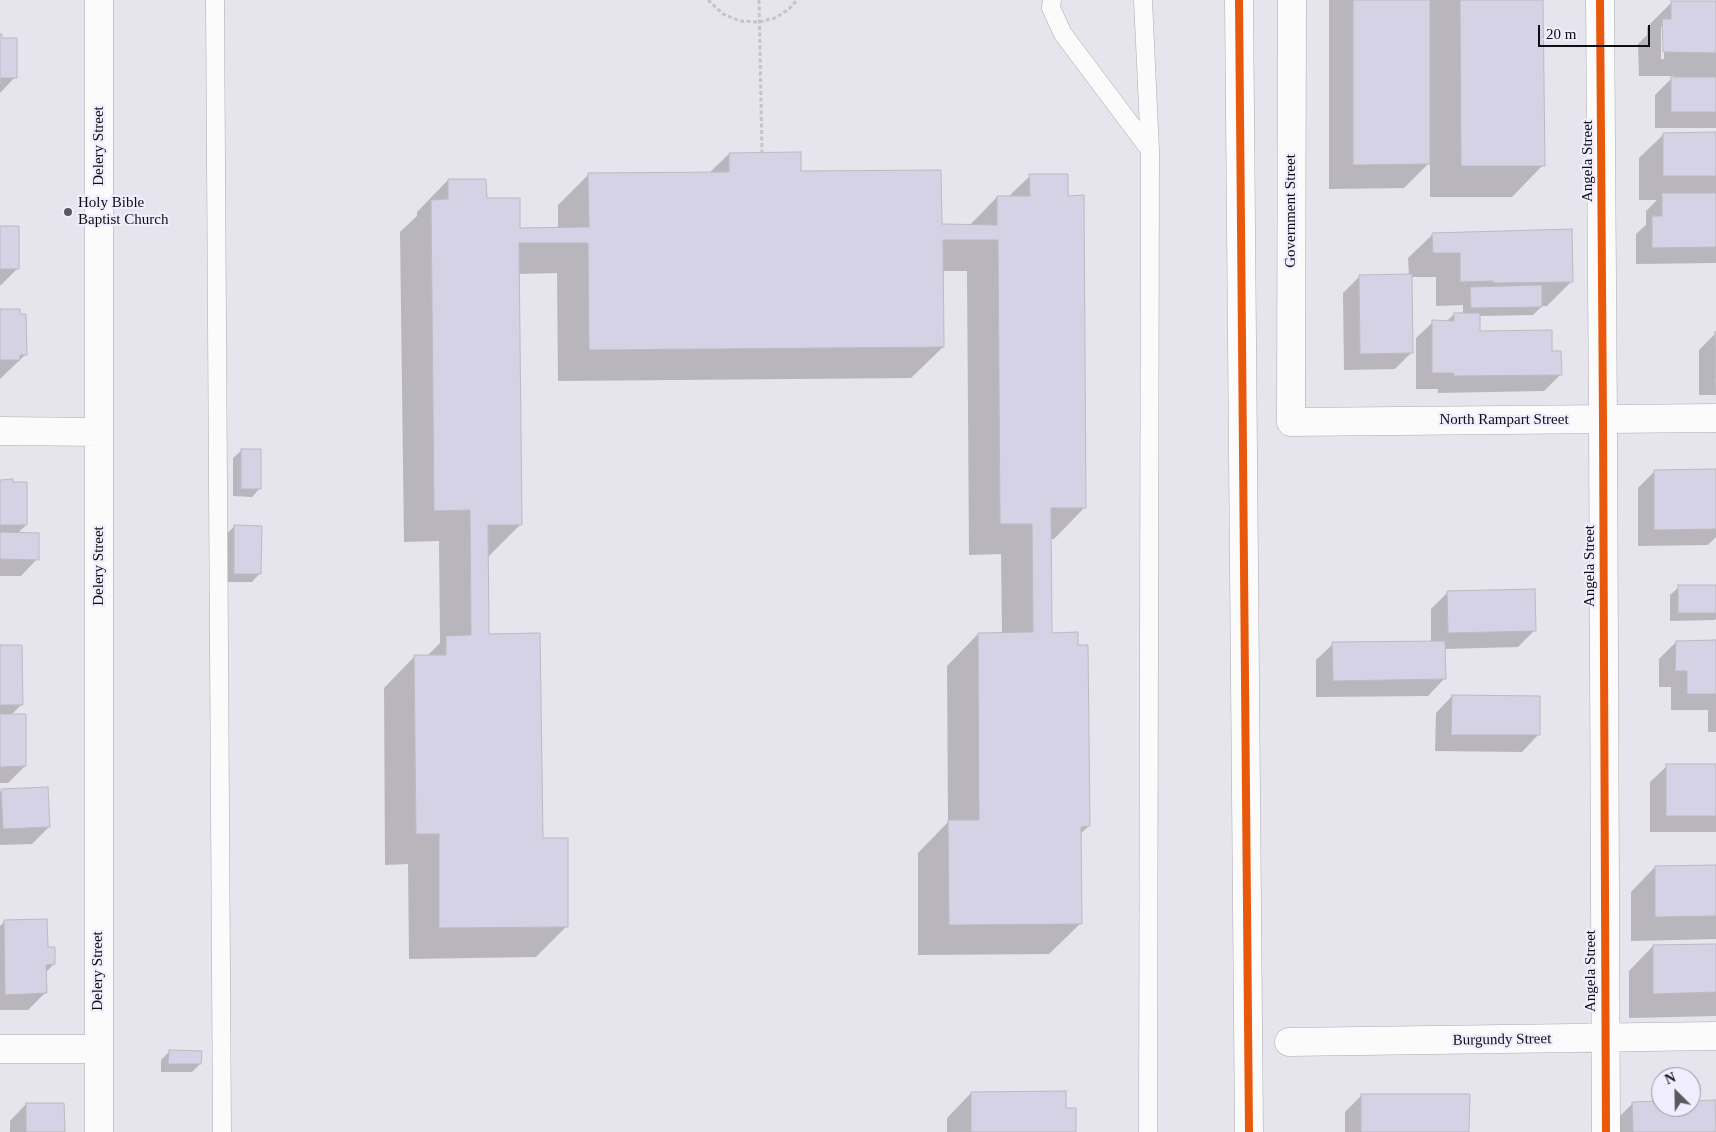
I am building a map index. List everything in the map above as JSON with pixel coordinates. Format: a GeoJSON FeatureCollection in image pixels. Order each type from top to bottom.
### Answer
{"type":"FeatureCollection","features":[{"type":"Feature","properties":{"kind":"street","name":"Delery Street"},"geometry":{"type":"LineString","coordinates":[[98,1132],[99,0]]}},
{"type":"Feature","properties":{"kind":"street"},"geometry":{"type":"LineString","coordinates":[[1239,0],[1249,1132]]}},
{"type":"Feature","properties":{"kind":"street","name":"Government Street"},"geometry":{"type":"LineString","coordinates":[[1291,422],[1292,0]]}},
{"type":"Feature","properties":{"kind":"street","name":"Angela Street"},"geometry":{"type":"LineString","coordinates":[[1600,0],[1604,420],[1606,1132]]}},
{"type":"Feature","properties":{"kind":"street","name":"North Rampart Street"},"geometry":{"type":"LineString","coordinates":[[1291,422],[1716,418]]}},
{"type":"Feature","properties":{"kind":"street"},"geometry":{"type":"LineString","coordinates":[[0,431],[99,432]]}},
{"type":"Feature","properties":{"kind":"street","name":"Burgundy Street"},"geometry":{"type":"LineString","coordinates":[[1289,1042],[1716,1036]]}},
{"type":"Feature","properties":{"kind":"street"},"geometry":{"type":"LineString","coordinates":[[0,1049],[98,1049]]}},
{"type":"Feature","properties":{"kind":"lane"},"geometry":{"type":"LineString","coordinates":[[215,0],[222,1132]]}},
{"type":"Feature","properties":{"kind":"lane"},"geometry":{"type":"LineString","coordinates":[[1052,0],[1051,8],[1063,34],[1150,150]]}},
{"type":"Feature","properties":{"kind":"lane"},"geometry":{"type":"LineString","coordinates":[[1143,0],[1150,150],[1148,1132]]}},
{"type":"Feature","properties":{"kind":"path"},"geometry":{"type":"LineString","coordinates":[[708,0],[723,14],[740,21],[759,22],[775,18],[789,9],[797,0]]}},
{"type":"Feature","properties":{"kind":"path"},"geometry":{"type":"LineString","coordinates":[[759,0],[762,153]]}},
{"type":"Feature","properties":{"kind":"building"},"geometry":{"type":"Polygon","coordinates":[[[1353,0],[1430,0],[1430,164],[1353,165],[1353,0]]]}},
{"type":"Feature","properties":{"kind":"building"},"geometry":{"type":"Polygon","coordinates":[[[1460,0],[1543,0],[1545,166],[1461,166],[1460,0]]]}},
{"type":"Feature","properties":{"kind":"building"},"geometry":{"type":"Polygon","coordinates":[[[1671,1],[1716,1],[1716,53],[1663,52],[1662,19],[1671,19],[1671,1]]]}},
{"type":"Feature","properties":{"kind":"building"},"geometry":{"type":"Polygon","coordinates":[[[0,34],[2,34],[2,38],[17,38],[17,78],[1,78],[0,83],[0,34]]]}},
{"type":"Feature","properties":{"kind":"building"},"geometry":{"type":"Polygon","coordinates":[[[1671,77],[1716,77],[1716,112],[1671,112],[1671,77]]]}},
{"type":"Feature","properties":{"kind":"building"},"geometry":{"type":"Polygon","coordinates":[[[1716,132],[1716,176],[1663,176],[1663,133],[1716,132]]]}},
{"type":"Feature","properties":{"kind":"building"},"geometry":{"type":"Polygon","coordinates":[[[801,152],[801,171],[941,170],[942,224],[997,225],[997,196],[1030,196],[1029,174],[1068,174],[1068,196],[1084,195],[1086,508],[1051,508],[1052,633],[1078,632],[1078,645],[1088,645],[1090,826],[1081,827],[1082,924],[949,925],[948,820],[979,820],[978,633],[1033,632],[1032,524],[1000,524],[998,240],[943,240],[944,347],[589,350],[588,243],[519,243],[522,525],[488,525],[489,634],[540,633],[543,838],[568,838],[568,927],[439,928],[439,834],[416,834],[414,655],[446,655],[446,636],[471,635],[470,510],[434,511],[431,200],[448,199],[448,179],[486,179],[487,198],[520,198],[520,228],[589,227],[588,173],[729,172],[729,153],[801,152]]]}},
{"type":"Feature","properties":{"kind":"building"},"geometry":{"type":"Polygon","coordinates":[[[1662,193],[1716,193],[1716,247],[1652,248],[1652,216],[1662,216],[1662,193]]]}},
{"type":"Feature","properties":{"kind":"building"},"geometry":{"type":"Polygon","coordinates":[[[0,226],[19,226],[19,269],[0,269],[0,226]]]}},
{"type":"Feature","properties":{"kind":"building"},"geometry":{"type":"Polygon","coordinates":[[[1572,229],[1573,282],[1460,282],[1460,253],[1433,253],[1432,233],[1572,229]]]}},
{"type":"Feature","properties":{"kind":"building"},"geometry":{"type":"Polygon","coordinates":[[[1412,274],[1413,353],[1360,354],[1359,275],[1412,274]]]}},
{"type":"Feature","properties":{"kind":"building"},"geometry":{"type":"Polygon","coordinates":[[[1542,285],[1542,307],[1471,308],[1470,287],[1542,285]]]}},
{"type":"Feature","properties":{"kind":"building"},"geometry":{"type":"Polygon","coordinates":[[[0,309],[20,309],[20,314],[26,314],[27,355],[20,355],[20,360],[0,360],[0,309]]]}},
{"type":"Feature","properties":{"kind":"building"},"geometry":{"type":"Polygon","coordinates":[[[1454,313],[1480,313],[1480,331],[1552,330],[1552,351],[1561,351],[1562,375],[1454,376],[1454,373],[1432,373],[1432,320],[1454,321],[1454,313]]]}},
{"type":"Feature","properties":{"kind":"building"},"geometry":{"type":"Polygon","coordinates":[[[1715,332],[1716,332],[1716,379],[1715,332]]]}},
{"type":"Feature","properties":{"kind":"building"},"geometry":{"type":"Polygon","coordinates":[[[241,449],[261,449],[261,489],[241,489],[241,449]]]}},
{"type":"Feature","properties":{"kind":"building"},"geometry":{"type":"Polygon","coordinates":[[[1716,469],[1716,529],[1654,530],[1654,470],[1716,469]]]}},
{"type":"Feature","properties":{"kind":"building"},"geometry":{"type":"Polygon","coordinates":[[[13,479],[13,482],[27,482],[27,525],[0,525],[0,480],[13,479]]]}},
{"type":"Feature","properties":{"kind":"building"},"geometry":{"type":"Polygon","coordinates":[[[234,525],[262,526],[261,574],[234,574],[234,525]]]}},
{"type":"Feature","properties":{"kind":"building"},"geometry":{"type":"Polygon","coordinates":[[[0,532],[39,533],[39,560],[0,559],[0,532]]]}},
{"type":"Feature","properties":{"kind":"building"},"geometry":{"type":"Polygon","coordinates":[[[1678,585],[1716,585],[1716,613],[1678,613],[1678,585]]]}},
{"type":"Feature","properties":{"kind":"building"},"geometry":{"type":"Polygon","coordinates":[[[1535,589],[1536,631],[1448,633],[1447,591],[1535,589]]]}},
{"type":"Feature","properties":{"kind":"building"},"geometry":{"type":"Polygon","coordinates":[[[1716,640],[1716,694],[1687,694],[1687,671],[1675,671],[1676,641],[1716,640]]]}},
{"type":"Feature","properties":{"kind":"building"},"geometry":{"type":"Polygon","coordinates":[[[1445,641],[1446,679],[1333,681],[1332,642],[1445,641]]]}},
{"type":"Feature","properties":{"kind":"building"},"geometry":{"type":"Polygon","coordinates":[[[0,645],[22,645],[23,705],[0,705],[0,645]]]}},
{"type":"Feature","properties":{"kind":"building"},"geometry":{"type":"Polygon","coordinates":[[[1452,695],[1540,696],[1540,735],[1451,735],[1452,695]]]}},
{"type":"Feature","properties":{"kind":"building"},"geometry":{"type":"Polygon","coordinates":[[[0,714],[26,714],[26,766],[0,767],[0,714]]]}},
{"type":"Feature","properties":{"kind":"building"},"geometry":{"type":"Polygon","coordinates":[[[1666,764],[1716,764],[1716,816],[1666,816],[1666,764]]]}},
{"type":"Feature","properties":{"kind":"building"},"geometry":{"type":"Polygon","coordinates":[[[48,787],[50,827],[3,829],[1,789],[48,787]]]}},
{"type":"Feature","properties":{"kind":"building"},"geometry":{"type":"Polygon","coordinates":[[[1716,865],[1716,916],[1655,917],[1655,866],[1716,865]]]}},
{"type":"Feature","properties":{"kind":"building"},"geometry":{"type":"Polygon","coordinates":[[[47,919],[48,947],[55,947],[55,964],[46,965],[47,993],[5,995],[4,920],[47,919]]]}},
{"type":"Feature","properties":{"kind":"building"},"geometry":{"type":"Polygon","coordinates":[[[1716,944],[1716,992],[1653,994],[1653,945],[1716,944]]]}},
{"type":"Feature","properties":{"kind":"building"},"geometry":{"type":"Polygon","coordinates":[[[169,1050],[202,1051],[201,1064],[168,1064],[169,1050]]]}},
{"type":"Feature","properties":{"kind":"building"},"geometry":{"type":"Polygon","coordinates":[[[1066,1091],[1066,1108],[1076,1108],[1076,1132],[971,1132],[971,1092],[1066,1091]]]}},
{"type":"Feature","properties":{"kind":"building"},"geometry":{"type":"Polygon","coordinates":[[[1361,1094],[1470,1094],[1469,1132],[1361,1132],[1361,1094]]]}},
{"type":"Feature","properties":{"kind":"building"},"geometry":{"type":"Polygon","coordinates":[[[1715,1100],[1716,1132],[1633,1132],[1632,1102],[1651,1101],[1651,1117],[1701,1117],[1701,1101],[1715,1100]]]}},
{"type":"Feature","properties":{"kind":"building"},"geometry":{"type":"Polygon","coordinates":[[[26,1103],[64,1103],[65,1132],[26,1132],[26,1103]]]}},
{"type":"Feature","properties":{"kind":"cycle path"},"geometry":{"type":"LineString","coordinates":[[1239,0],[1249,1132]]}},
{"type":"Feature","properties":{"kind":"cycle path"},"geometry":{"type":"LineString","coordinates":[[1600,0],[1606,1132]]}},
{"type":"Feature","properties":{"kind":"place","name":"Holy Bible Baptist Church"},"geometry":{"type":"Point","coordinates":[68,212]}}]}
